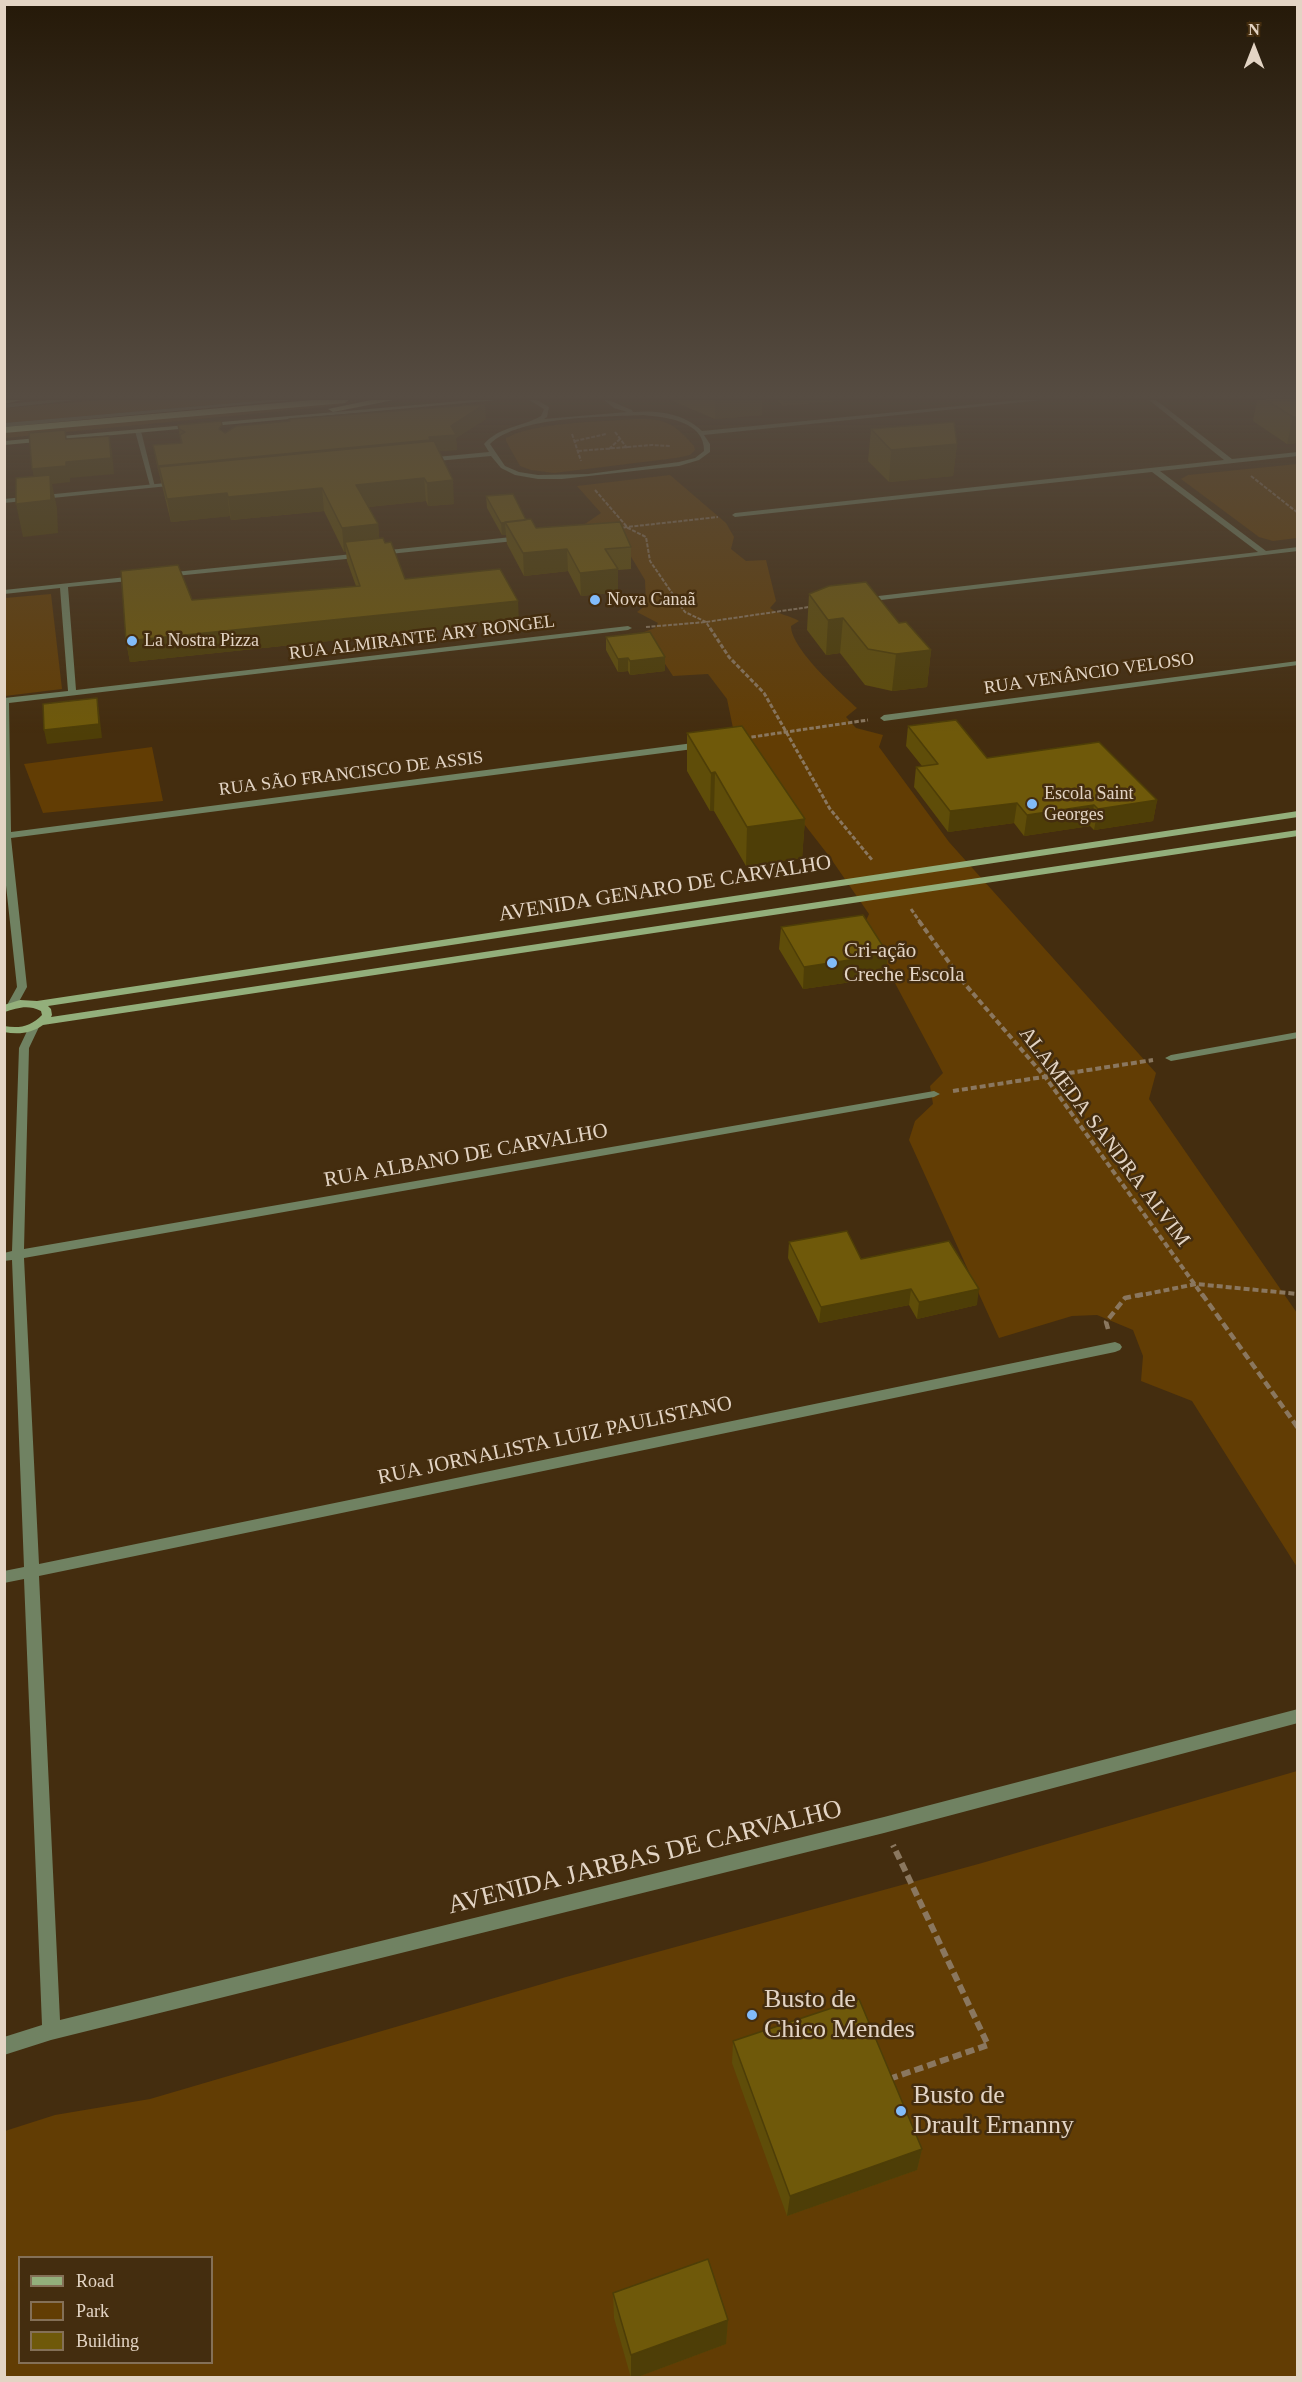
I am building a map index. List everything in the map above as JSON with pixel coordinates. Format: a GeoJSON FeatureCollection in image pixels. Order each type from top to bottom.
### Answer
{"type":"FeatureCollection","features":[{"type":"Feature","properties":{"kind":"street"},"geometry":{"type":"LineString","coordinates":[[735,515],[771,511]]}},
{"type":"Feature","properties":{"kind":"street"},"geometry":{"type":"LineString","coordinates":[[1209,511],[1263,552]]}},
{"type":"Feature","properties":{"kind":"street"},"geometry":{"type":"LineString","coordinates":[[159,576],[525,537]]}},
{"type":"Feature","properties":{"kind":"street"},"geometry":{"type":"LineString","coordinates":[[854,601],[1298,549]]}},
{"type":"Feature","properties":{"kind":"street"},"geometry":{"type":"LineString","coordinates":[[4,592],[147,577]]}},
{"type":"Feature","properties":{"kind":"street"},"geometry":{"type":"LineString","coordinates":[[64,586],[72,694]]}},
{"type":"Feature","properties":{"kind":"street","name":"RUA ALMIRANTE ARY RONGEL"},"geometry":{"type":"LineString","coordinates":[[5,701],[628,628]]}},
{"type":"Feature","properties":{"kind":"street","name":"RUA VENÂNCIO VELOSO"},"geometry":{"type":"LineString","coordinates":[[884,718],[1298,663]]}},
{"type":"Feature","properties":{"kind":"street"},"geometry":{"type":"LineString","coordinates":[[5,701],[5,836],[22,987],[46,1009],[47,1015],[24,1048],[11,1256],[32,1571],[51,2031]]}},
{"type":"Feature","properties":{"kind":"street","name":"RUA SÃO FRANCISCO DE ASSIS"},"geometry":{"type":"LineString","coordinates":[[5,836],[702,745]]}},
{"type":"Feature","properties":{"kind":"street","name":"AVENIDA GENARO DE CARVALHO"},"geometry":{"type":"LineString","coordinates":[[8,1007],[1298,814]]}},
{"type":"Feature","properties":{"kind":"street","name":"AVENIDA GENARO DE CARVALHO"},"geometry":{"type":"LineString","coordinates":[[8,1030],[1298,833]]}},
{"type":"Feature","properties":{"kind":"street"},"geometry":{"type":"LineString","coordinates":[[963,864],[959,867],[963,875],[972,880],[981,880]]}},
{"type":"Feature","properties":{"kind":"street"},"geometry":{"type":"LineString","coordinates":[[837,883],[854,886],[857,894],[849,900]]}},
{"type":"Feature","properties":{"kind":"street"},"geometry":{"type":"LineString","coordinates":[[8,1007],[22,987]]}},
{"type":"Feature","properties":{"kind":"street"},"geometry":{"type":"LineString","coordinates":[[8,1030],[24,1048]]}},
{"type":"Feature","properties":{"kind":"street"},"geometry":{"type":"LineString","coordinates":[[1171,1058],[1298,1035]]}},
{"type":"Feature","properties":{"kind":"street","name":"RUA ALBANO DE CARVALHO"},"geometry":{"type":"LineString","coordinates":[[11,1256],[934,1094]]}},
{"type":"Feature","properties":{"kind":"street","name":"RUA JORNALISTA LUIZ PAULISTANO"},"geometry":{"type":"LineString","coordinates":[[4,1577],[1115,1347]]}},
{"type":"Feature","properties":{"kind":"street","name":"AVENIDA JARBAS DE CARVALHO"},"geometry":{"type":"LineString","coordinates":[[4,2046],[51,2031],[884,1825],[1298,1716]]}},
{"type":"Feature","properties":{"kind":"path"},"geometry":{"type":"LineString","coordinates":[[613,511],[628,528],[646,537],[650,561],[685,612],[706,622],[729,657],[764,693],[784,732],[830,809],[886,876]]}},
{"type":"Feature","properties":{"kind":"path"},"geometry":{"type":"LineString","coordinates":[[617,528],[735,515]]}},
{"type":"Feature","properties":{"kind":"path"},"geometry":{"type":"LineString","coordinates":[[628,628],[706,622],[809,607]]}},
{"type":"Feature","properties":{"kind":"path"},"geometry":{"type":"LineString","coordinates":[[702,745],[884,718]]}},
{"type":"Feature","properties":{"kind":"path","name":"ALAMEDA SANDRA ALVIM"},"geometry":{"type":"LineString","coordinates":[[900,893],[964,983],[1046,1078],[1298,1428]]}},
{"type":"Feature","properties":{"kind":"path"},"geometry":{"type":"LineString","coordinates":[[934,1094],[1171,1058]]}},
{"type":"Feature","properties":{"kind":"path"},"geometry":{"type":"LineString","coordinates":[[1115,1347],[1106,1322],[1125,1298],[1196,1284],[1298,1294]]}},
{"type":"Feature","properties":{"kind":"path"},"geometry":{"type":"LineString","coordinates":[[880,2082],[988,2045],[884,1825]]}},
{"type":"Feature","properties":{"kind":"green space"},"geometry":{"type":"Polygon","coordinates":[[[599,511],[712,511],[726,523],[734,537],[731,549],[746,561],[766,560],[776,601],[770,608],[799,621],[791,626],[793,635],[807,658],[857,708],[846,717],[856,728],[883,735],[879,747],[949,842],[1156,1073],[1149,1099],[1297,1313],[1297,1567],[1192,1401],[1141,1381],[1143,1356],[1133,1330],[1097,1315],[1072,1316],[999,1338],[909,1140],[915,1121],[933,1104],[930,1086],[943,1073],[864,925],[869,914],[829,856],[752,757],[733,728],[727,699],[708,674],[673,676],[644,632],[655,628],[658,623],[637,612],[646,605],[645,580],[627,550],[579,528],[601,513],[599,511]]]}},
{"type":"Feature","properties":{"kind":"green space"},"geometry":{"type":"Polygon","coordinates":[[[1224,511],[1297,511],[1297,538],[1273,541],[1259,537],[1224,511]]]}},
{"type":"Feature","properties":{"kind":"green space"},"geometry":{"type":"Polygon","coordinates":[[[51,594],[62,689],[5,696],[5,598],[51,594]]]}},
{"type":"Feature","properties":{"kind":"green space"},"geometry":{"type":"Polygon","coordinates":[[[152,747],[163,801],[43,813],[24,764],[152,747]]]}},
{"type":"Feature","properties":{"kind":"green space"},"geometry":{"type":"Polygon","coordinates":[[[1297,1771],[1297,2377],[5,2378],[5,2131],[55,2115],[150,2099],[566,1977],[982,1863],[1297,1771]]]}},
{"type":"Feature","properties":{"kind":"building"},"geometry":{"type":"Polygon","coordinates":[[[334,511],[371,511],[378,524],[342,528],[334,511]]]}},
{"type":"Feature","properties":{"kind":"building"},"geometry":{"type":"Polygon","coordinates":[[[494,511],[522,511],[526,520],[501,523],[494,511]]]}},
{"type":"Feature","properties":{"kind":"building"},"geometry":{"type":"Polygon","coordinates":[[[531,519],[536,528],[620,522],[631,547],[605,549],[618,569],[580,573],[567,549],[523,553],[505,522],[531,519]]]}},
{"type":"Feature","properties":{"kind":"building"},"geometry":{"type":"Polygon","coordinates":[[[383,538],[385,543],[391,542],[405,579],[500,569],[518,601],[126,641],[121,571],[178,565],[192,600],[360,586],[345,542],[383,538]]]}},
{"type":"Feature","properties":{"kind":"building"},"geometry":{"type":"Polygon","coordinates":[[[866,582],[899,623],[906,622],[931,650],[896,654],[868,649],[843,618],[828,620],[809,594],[829,586],[866,582]]]}},
{"type":"Feature","properties":{"kind":"building"},"geometry":{"type":"Polygon","coordinates":[[[650,632],[665,657],[630,661],[628,658],[618,659],[606,637],[650,632]]]}},
{"type":"Feature","properties":{"kind":"building"},"geometry":{"type":"Polygon","coordinates":[[[97,698],[99,724],[44,730],[43,704],[97,698]]]}},
{"type":"Feature","properties":{"kind":"building"},"geometry":{"type":"Polygon","coordinates":[[[956,720],[987,758],[1099,742],[1157,800],[1098,809],[1094,805],[1027,815],[1017,803],[950,811],[916,767],[938,764],[908,726],[956,720]]]}},
{"type":"Feature","properties":{"kind":"building"},"geometry":{"type":"Polygon","coordinates":[[[742,726],[805,819],[747,827],[715,772],[711,773],[687,733],[742,726]]]}},
{"type":"Feature","properties":{"kind":"building"},"geometry":{"type":"Polygon","coordinates":[[[863,915],[888,954],[804,967],[781,927],[863,915]]]}},
{"type":"Feature","properties":{"kind":"building"},"geometry":{"type":"Polygon","coordinates":[[[847,1231],[861,1259],[949,1241],[979,1289],[919,1302],[911,1289],[821,1307],[789,1242],[847,1231]]]}},
{"type":"Feature","properties":{"kind":"building"},"geometry":{"type":"Polygon","coordinates":[[[859,1999],[922,2149],[790,2196],[733,2041],[859,1999]]]}},
{"type":"Feature","properties":{"kind":"building"},"geometry":{"type":"Polygon","coordinates":[[[708,2259],[728,2320],[631,2355],[613,2293],[708,2259]]]}},
{"type":"Feature","properties":{"kind":"place","name":"Nova Canaã"},"geometry":{"type":"Point","coordinates":[595,600]}},
{"type":"Feature","properties":{"kind":"place","name":"La Nostra Pizza"},"geometry":{"type":"Point","coordinates":[132,641]}},
{"type":"Feature","properties":{"kind":"place","name":"Escola Saint Georges"},"geometry":{"type":"Point","coordinates":[1032,804]}},
{"type":"Feature","properties":{"kind":"place","name":"Cri-ação Creche Escola"},"geometry":{"type":"Point","coordinates":[832,963]}},
{"type":"Feature","properties":{"kind":"place","name":"Busto de Chico Mendes"},"geometry":{"type":"Point","coordinates":[752,2015]}},
{"type":"Feature","properties":{"kind":"place","name":"Busto de Drault Ernanny"},"geometry":{"type":"Point","coordinates":[901,2111]}}]}
